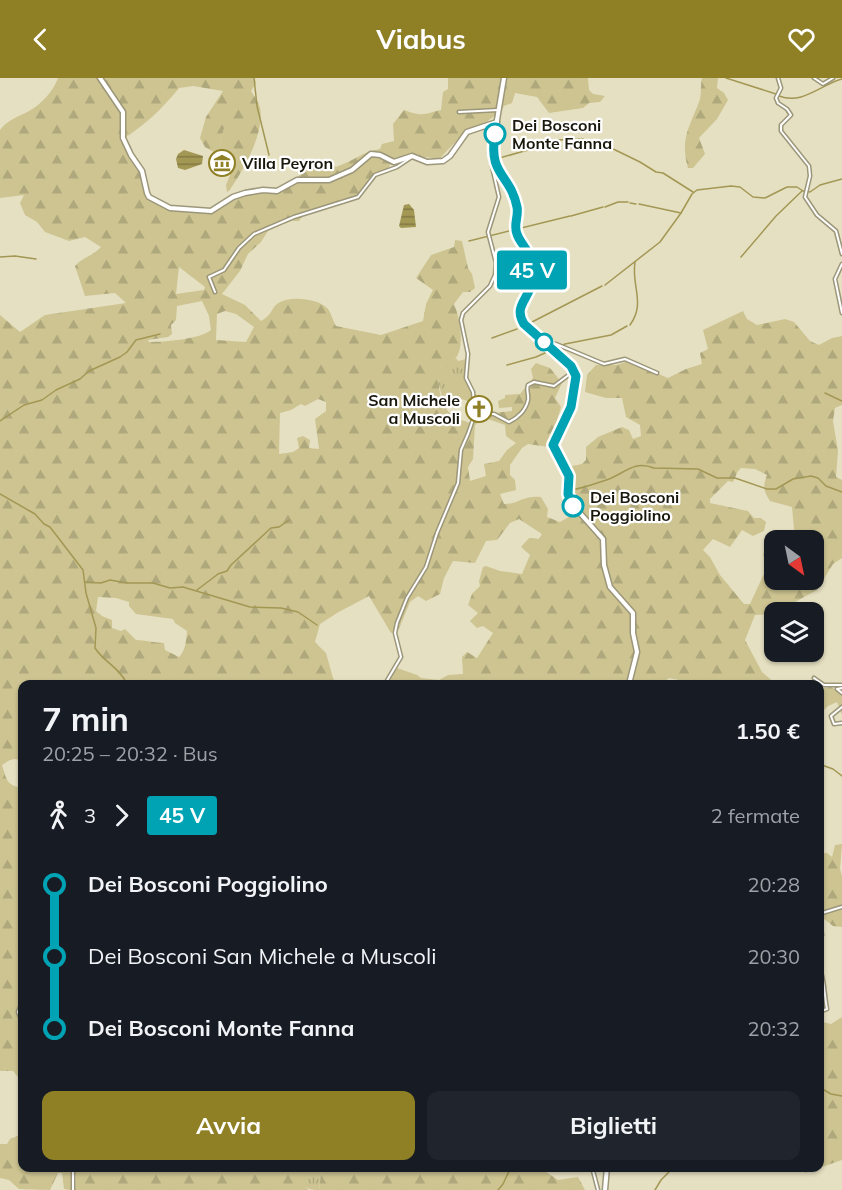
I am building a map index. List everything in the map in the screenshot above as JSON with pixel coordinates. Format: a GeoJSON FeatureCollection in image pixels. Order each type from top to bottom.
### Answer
{"type":"FeatureCollection","features":[{"type":"Feature","properties":{"kind":"main road"},"geometry":{"type":"LineString","coordinates":[[100,78],[123,112],[123,138],[142,171],[149,197],[170,208],[211,211],[233,197],[245,193],[260,190],[280,191],[297,180],[332,179],[356,168],[371,154],[394,162],[414,156],[428,162],[443,161],[450,156],[467,132],[497,122]]}},
{"type":"Feature","properties":{"kind":"main road"},"geometry":{"type":"LineString","coordinates":[[504,78],[492,150],[495,166],[512,190],[518,215],[516,230],[530,257],[531,287],[520,307],[520,316],[524,324],[572,368],[576,376],[570,410],[554,441],[554,447],[569,476],[568,494],[571,503],[603,539],[604,566],[610,587],[633,613],[633,633],[637,652],[631,680]]}},
{"type":"Feature","properties":{"kind":"main road"},"geometry":{"type":"LineString","coordinates":[[604,1190],[606,1172]]}},
{"type":"Feature","properties":{"kind":"street"},"geometry":{"type":"LineString","coordinates":[[777,78],[781,88],[776,98],[790,115],[781,125],[781,131],[809,166],[810,177],[805,191],[806,200],[812,209],[836,231],[841,251]]}},
{"type":"Feature","properties":{"kind":"street"},"geometry":{"type":"LineString","coordinates":[[814,78],[823,84],[833,78]]}},
{"type":"Feature","properties":{"kind":"street"},"geometry":{"type":"LineString","coordinates":[[459,112],[499,110]]}},
{"type":"Feature","properties":{"kind":"street"},"geometry":{"type":"LineString","coordinates":[[387,680],[401,657],[395,633],[397,623],[407,598],[426,567],[437,533],[458,483],[461,450],[475,414],[473,392],[466,378],[467,351],[461,320],[463,313],[490,286],[495,275],[496,263],[488,236],[488,228],[499,197],[490,159],[492,150]]}},
{"type":"Feature","properties":{"kind":"street"},"geometry":{"type":"LineString","coordinates":[[215,292],[208,277],[224,270],[240,246],[251,236],[292,218],[358,197],[375,175],[398,167],[414,156]]}},
{"type":"Feature","properties":{"kind":"street"},"geometry":{"type":"LineString","coordinates":[[842,264],[835,279],[842,313]]}},
{"type":"Feature","properties":{"kind":"street"},"geometry":{"type":"LineString","coordinates":[[547,345],[552,343],[561,346],[600,363],[611,364],[624,359],[657,373]]}},
{"type":"Feature","properties":{"kind":"street"},"geometry":{"type":"LineString","coordinates":[[475,414],[494,414],[509,422],[518,417],[528,401],[527,387],[530,383],[554,386],[570,374],[554,351]]}},
{"type":"Feature","properties":{"kind":"street"},"geometry":{"type":"LineString","coordinates":[[824,685],[842,686]]}},
{"type":"Feature","properties":{"kind":"street"},"geometry":{"type":"LineString","coordinates":[[842,686],[837,689],[842,693]]}},
{"type":"Feature","properties":{"kind":"street"},"geometry":{"type":"LineString","coordinates":[[842,706],[831,716],[832,722],[842,723]]}},
{"type":"Feature","properties":{"kind":"street"},"geometry":{"type":"LineString","coordinates":[[824,913],[842,908]]}},
{"type":"Feature","properties":{"kind":"street"},"geometry":{"type":"LineString","coordinates":[[824,978],[827,1009],[824,1010]]}},
{"type":"Feature","properties":{"kind":"street"},"geometry":{"type":"LineString","coordinates":[[73,1172],[73,1190]]}},
{"type":"Feature","properties":{"kind":"street"},"geometry":{"type":"LineString","coordinates":[[593,1172],[598,1190]]}},
{"type":"Feature","properties":{"kind":"green space"},"geometry":{"type":"Polygon","coordinates":[[[58,78],[255,78],[256,83],[251,91],[260,108],[259,129],[246,163],[227,192],[226,185],[234,165],[229,163],[235,150],[224,129],[217,154],[205,147],[200,138],[206,117],[223,91],[193,86],[179,88],[153,116],[123,139],[131,158],[138,167],[144,192],[148,198],[190,212],[208,213],[246,195],[282,191],[304,171],[327,161],[336,167],[380,149],[382,144],[394,141],[393,124],[404,110],[415,114],[427,114],[441,110],[443,92],[448,89],[448,78],[588,78],[589,90],[593,94],[605,96],[600,102],[589,103],[583,108],[549,113],[537,97],[515,93],[512,103],[504,106],[500,113],[483,124],[471,129],[440,159],[425,157],[422,159],[411,154],[391,161],[389,168],[374,174],[357,196],[305,213],[299,221],[291,221],[268,231],[261,242],[248,254],[240,271],[222,294],[245,305],[261,321],[282,301],[303,299],[317,302],[327,308],[336,326],[381,335],[423,321],[426,304],[433,290],[416,278],[431,255],[454,247],[455,240],[462,241],[475,288],[470,292],[463,292],[454,304],[460,326],[461,344],[456,358],[449,363],[442,364],[439,385],[442,401],[456,418],[470,423],[484,416],[512,411],[512,407],[499,408],[498,401],[505,398],[505,395],[520,394],[533,378],[531,369],[536,363],[550,368],[562,383],[555,398],[561,407],[549,447],[528,444],[522,448],[510,465],[510,475],[515,480],[516,490],[500,494],[504,504],[529,497],[541,497],[548,509],[547,517],[560,522],[585,508],[582,501],[572,497],[567,467],[582,464],[586,460],[586,447],[598,437],[622,427],[629,430],[633,439],[641,436],[640,425],[626,417],[622,398],[606,398],[585,392],[587,375],[596,365],[617,365],[628,361],[668,378],[702,364],[700,353],[708,349],[703,330],[743,311],[747,319],[757,325],[785,319],[794,322],[810,341],[819,345],[842,336],[842,405],[835,408],[833,421],[838,451],[836,477],[842,480],[842,558],[833,564],[824,579],[824,530],[794,530],[792,507],[770,501],[764,488],[767,475],[755,469],[741,468],[733,482],[728,481],[710,499],[710,503],[748,511],[754,518],[761,518],[766,522],[764,531],[753,536],[742,530],[730,547],[713,539],[703,550],[744,604],[750,604],[764,574],[764,590],[817,590],[795,602],[764,602],[764,614],[755,615],[745,640],[762,672],[771,680],[679,680],[669,678],[666,680],[439,680],[448,675],[463,674],[462,657],[467,652],[477,658],[493,633],[483,626],[477,628],[470,621],[478,613],[468,605],[472,594],[480,586],[483,567],[522,574],[530,555],[521,547],[529,538],[539,539],[542,534],[519,519],[510,523],[497,540],[486,541],[475,563],[453,561],[444,578],[440,594],[426,601],[418,596],[410,602],[398,631],[391,633],[369,596],[320,624],[315,642],[326,653],[334,680],[18,680],[18,760],[10,760],[2,765],[8,781],[18,787],[18,1077],[13,1071],[0,1071],[0,315],[20,332],[45,315],[126,303],[115,293],[85,296],[75,266],[101,247],[85,237],[69,241],[45,232],[37,222],[25,215],[20,203],[24,195],[0,198],[0,130],[9,121],[29,111],[42,101],[58,78]],[[179,267],[176,294],[204,290],[205,287],[179,267]],[[202,301],[177,306],[176,320],[171,325],[172,334],[168,337],[148,340],[149,342],[191,338],[211,330],[209,316],[202,301]],[[225,311],[217,314],[216,340],[246,342],[254,327],[236,314],[225,311]],[[318,399],[305,406],[301,404],[280,413],[279,454],[293,452],[299,448],[297,438],[303,436],[310,440],[309,448],[319,449],[315,419],[326,411],[326,402],[318,399]],[[485,418],[475,425],[473,459],[468,467],[470,481],[486,476],[484,464],[499,461],[516,443],[506,436],[505,425],[485,418]],[[98,597],[96,611],[112,620],[112,628],[121,631],[125,629],[136,640],[164,643],[165,650],[179,657],[185,645],[187,631],[173,619],[136,614],[129,606],[129,602],[116,598],[98,597]]]}},
{"type":"Feature","properties":{"kind":"green space"},"geometry":{"type":"Polygon","coordinates":[[[702,78],[718,78],[717,88],[728,100],[717,119],[699,138],[705,154],[693,168],[688,168],[685,141],[700,99],[702,78]]]}},
{"type":"Feature","properties":{"kind":"green space"},"geometry":{"type":"Polygon","coordinates":[[[224,128],[235,130],[232,148],[235,150],[229,165],[224,163],[226,157],[217,154],[224,128]]]}},
{"type":"Feature","properties":{"kind":"green space"},"geometry":{"type":"Polygon","coordinates":[[[456,358],[458,361],[466,359],[466,378],[473,403],[456,397],[442,397],[440,369],[442,364],[456,358]]]}},
{"type":"Feature","properties":{"kind":"green space"},"geometry":{"type":"Polygon","coordinates":[[[397,668],[421,678],[439,680],[390,680],[397,668]]]}},
{"type":"Feature","properties":{"kind":"green space"},"geometry":{"type":"Polygon","coordinates":[[[831,687],[842,694],[842,715],[837,702],[824,710],[824,688],[831,687]]]}},
{"type":"Feature","properties":{"kind":"green space"},"geometry":{"type":"Polygon","coordinates":[[[842,844],[840,869],[842,927],[833,926],[824,919],[824,853],[832,857],[835,845],[842,844]]]}},
{"type":"Feature","properties":{"kind":"green space"},"geometry":{"type":"Polygon","coordinates":[[[842,1017],[842,1160],[824,1166],[824,1022],[831,1024],[842,1017]]]}},
{"type":"Feature","properties":{"kind":"green space"},"geometry":{"type":"Polygon","coordinates":[[[18,1136],[18,1172],[72,1172],[71,1190],[64,1189],[62,1173],[58,1173],[50,1190],[19,1189],[9,1180],[0,1178],[0,1144],[7,1144],[10,1139],[18,1136]]]}},
{"type":"Feature","properties":{"kind":"green space"},"geometry":{"type":"Polygon","coordinates":[[[74,1172],[297,1172],[300,1180],[309,1190],[75,1190],[76,1176],[74,1172]]]}},
{"type":"Feature","properties":{"kind":"green space"},"geometry":{"type":"Polygon","coordinates":[[[298,1172],[322,1172],[319,1190],[305,1187],[298,1172]]]}},
{"type":"Feature","properties":{"kind":"green space"},"geometry":{"type":"Polygon","coordinates":[[[546,1172],[558,1180],[578,1177],[585,1190],[319,1190],[321,1173],[546,1172]]]}},
{"type":"Feature","properties":{"kind":"shaded area"},"geometry":{"type":"Polygon","coordinates":[[[184,150],[203,156],[202,164],[185,170],[178,168],[176,159],[178,154],[184,150]]]}},
{"type":"Feature","properties":{"kind":"shaded area"},"geometry":{"type":"Polygon","coordinates":[[[409,204],[414,210],[416,227],[401,228],[399,226],[404,205],[409,204]]]}},
{"type":"Feature","properties":{"kind":"waterway"},"geometry":{"type":"LineString","coordinates":[[254,78],[257,106],[269,155]]}},
{"type":"Feature","properties":{"kind":"waterway"},"geometry":{"type":"LineString","coordinates":[[726,78],[776,94]]}},
{"type":"Feature","properties":{"kind":"waterway"},"geometry":{"type":"LineString","coordinates":[[779,96],[788,98],[804,96],[842,79]]}},
{"type":"Feature","properties":{"kind":"waterway"},"geometry":{"type":"LineString","coordinates":[[496,159],[556,140],[583,139],[594,144],[605,145],[656,172],[663,173],[693,192]]}},
{"type":"Feature","properties":{"kind":"waterway"},"geometry":{"type":"LineString","coordinates":[[605,285],[660,242],[697,190],[740,187],[753,197],[765,198],[787,187],[797,187],[810,192],[820,185],[842,179]]}},
{"type":"Feature","properties":{"kind":"waterway"},"geometry":{"type":"LineString","coordinates":[[741,257],[776,216],[802,191]]}},
{"type":"Feature","properties":{"kind":"waterway"},"geometry":{"type":"LineString","coordinates":[[605,207],[618,202],[628,202]]}},
{"type":"Feature","properties":{"kind":"waterway"},"geometry":{"type":"LineString","coordinates":[[630,203],[636,204]]}},
{"type":"Feature","properties":{"kind":"waterway"},"geometry":{"type":"LineString","coordinates":[[639,204],[681,213]]}},
{"type":"Feature","properties":{"kind":"waterway"},"geometry":{"type":"LineString","coordinates":[[571,216],[603,207]]}},
{"type":"Feature","properties":{"kind":"waterway"},"geometry":{"type":"LineString","coordinates":[[469,241],[570,216]]}},
{"type":"Feature","properties":{"kind":"waterway"},"geometry":{"type":"LineString","coordinates":[[0,257],[15,256],[36,259]]}},
{"type":"Feature","properties":{"kind":"waterway"},"geometry":{"type":"LineString","coordinates":[[630,325],[635,317],[638,302],[635,262]]}},
{"type":"Feature","properties":{"kind":"waterway"},"geometry":{"type":"LineString","coordinates":[[532,322],[602,286]]}},
{"type":"Feature","properties":{"kind":"waterway"},"geometry":{"type":"LineString","coordinates":[[507,365],[536,357],[565,344],[611,335],[627,326]]}},
{"type":"Feature","properties":{"kind":"waterway"},"geometry":{"type":"LineString","coordinates":[[492,338],[517,329]]}},
{"type":"Feature","properties":{"kind":"waterway"},"geometry":{"type":"LineString","coordinates":[[0,421],[24,405],[42,400],[56,390],[80,379],[89,371],[120,357],[136,340],[160,334]]}},
{"type":"Feature","properties":{"kind":"waterway"},"geometry":{"type":"LineString","coordinates":[[825,393],[842,401]]}},
{"type":"Feature","properties":{"kind":"waterway"},"geometry":{"type":"LineString","coordinates":[[571,490],[609,479],[635,466],[647,466],[698,469],[717,478],[735,478],[767,489],[776,489],[793,479],[811,476],[818,478],[826,486],[842,492]]}},
{"type":"Feature","properties":{"kind":"waterway"},"geometry":{"type":"LineString","coordinates":[[0,494],[35,514],[50,527],[83,570],[86,593],[96,628],[95,648],[125,680]]}},
{"type":"Feature","properties":{"kind":"waterway"},"geometry":{"type":"LineString","coordinates":[[197,590],[218,574],[227,571],[271,528],[279,527],[289,520]]}},
{"type":"Feature","properties":{"kind":"waterway"},"geometry":{"type":"LineString","coordinates":[[85,582],[101,583],[110,580],[127,583],[153,583],[170,588],[183,587],[250,607],[281,608],[298,612],[317,625]]}},
{"type":"Feature","properties":{"kind":"waterway"},"geometry":{"type":"LineString","coordinates":[[824,766],[842,776]]}},
{"type":"Feature","properties":{"kind":"waterway"},"geometry":{"type":"LineString","coordinates":[[824,1090],[842,1096]]}},
{"type":"Feature","properties":{"kind":"waterway"},"geometry":{"type":"LineString","coordinates":[[498,1190],[509,1172]]}},
{"type":"Feature","properties":{"kind":"waterway"},"geometry":{"type":"LineString","coordinates":[[655,1190],[669,1172]]}},
{"type":"Feature","properties":{"kind":"bus line"},"geometry":{"type":"LineString","coordinates":[[495,134],[493,147],[495,166],[512,192],[518,215],[516,231],[531,260],[532,285],[519,310],[522,322],[571,366],[575,374],[570,410],[553,445],[569,476],[568,494],[573,506]]}},
{"type":"Feature","properties":{"kind":"place","name":"Dei Bosconi Monte Fanna"},"geometry":{"type":"Point","coordinates":[495,134]}},
{"type":"Feature","properties":{"kind":"place","name":"Villa Peyron"},"geometry":{"type":"Point","coordinates":[222,163]}},
{"type":"Feature","properties":{"kind":"place","name":"San Michele a Muscoli"},"geometry":{"type":"Point","coordinates":[479,409]}},
{"type":"Feature","properties":{"kind":"place","name":"Dei Bosconi Poggiolino"},"geometry":{"type":"Point","coordinates":[573,506]}}]}
